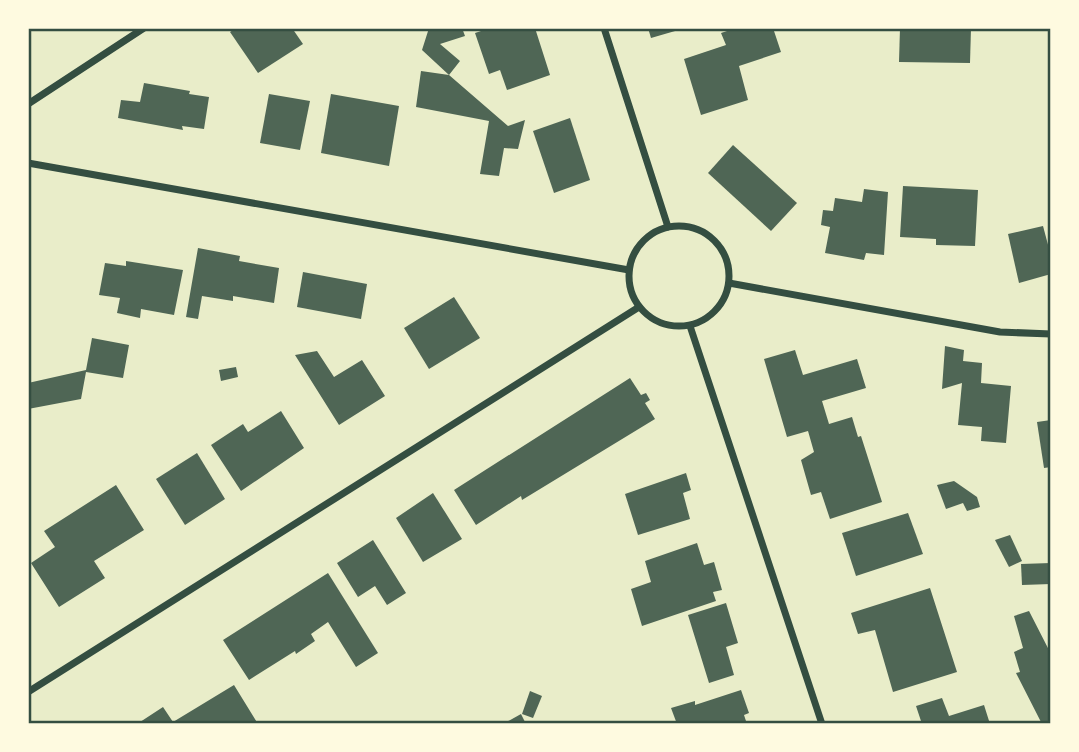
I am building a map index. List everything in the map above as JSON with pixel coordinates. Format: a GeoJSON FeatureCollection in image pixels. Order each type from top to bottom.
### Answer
{"type":"FeatureCollection","features":[{"type":"Feature","properties":{"kind":"street"},"geometry":{"type":"LineString","coordinates":[[28,104],[144,28]]}},
{"type":"Feature","properties":{"kind":"street"},"geometry":{"type":"LineString","coordinates":[[604,28],[668,227]]}},
{"type":"Feature","properties":{"kind":"street"},"geometry":{"type":"LineString","coordinates":[[28,163],[629,270]]}},
{"type":"Feature","properties":{"kind":"street"},"geometry":{"type":"LineString","coordinates":[[684,226],[700,230],[713,239],[723,251],[729,267],[725,298],[717,310],[705,320],[690,326],[662,324],[649,317],[632,295],[629,270],[633,255],[641,242],[668,227],[684,226]]}},
{"type":"Feature","properties":{"kind":"street"},"geometry":{"type":"LineString","coordinates":[[729,283],[1000,332],[1051,334]]}},
{"type":"Feature","properties":{"kind":"street"},"geometry":{"type":"LineString","coordinates":[[28,692],[639,307]]}},
{"type":"Feature","properties":{"kind":"street"},"geometry":{"type":"LineString","coordinates":[[690,326],[822,724]]}},
{"type":"Feature","properties":{"kind":"building"},"geometry":{"type":"Polygon","coordinates":[[[236,28],[292,28],[303,44],[258,73],[230,32],[236,28]]]}},
{"type":"Feature","properties":{"kind":"building"},"geometry":{"type":"Polygon","coordinates":[[[429,28],[462,28],[465,36],[440,44],[460,61],[449,75],[422,50],[429,28]]]}},
{"type":"Feature","properties":{"kind":"building"},"geometry":{"type":"Polygon","coordinates":[[[490,28],[535,28],[550,75],[507,90],[500,70],[489,74],[475,33],[490,28]]]}},
{"type":"Feature","properties":{"kind":"building"},"geometry":{"type":"Polygon","coordinates":[[[648,28],[682,28],[682,29],[651,38],[648,28]]]}},
{"type":"Feature","properties":{"kind":"building"},"geometry":{"type":"Polygon","coordinates":[[[736,28],[773,28],[781,52],[739,66],[748,100],[701,115],[684,59],[726,45],[721,33],[736,28]]]}},
{"type":"Feature","properties":{"kind":"building"},"geometry":{"type":"Polygon","coordinates":[[[900,28],[971,28],[970,63],[899,62],[900,28]]]}},
{"type":"Feature","properties":{"kind":"building"},"geometry":{"type":"Polygon","coordinates":[[[421,71],[449,75],[508,126],[525,120],[518,149],[504,148],[499,176],[480,174],[489,121],[416,107],[421,71]]]}},
{"type":"Feature","properties":{"kind":"building"},"geometry":{"type":"Polygon","coordinates":[[[144,83],[209,97],[204,129],[182,126],[183,130],[118,118],[121,100],[140,102],[144,83]]]}},
{"type":"Feature","properties":{"kind":"building"},"geometry":{"type":"Polygon","coordinates":[[[269,94],[310,101],[300,150],[260,143],[269,94]]]}},
{"type":"Feature","properties":{"kind":"building"},"geometry":{"type":"Polygon","coordinates":[[[331,94],[399,106],[389,166],[321,153],[331,94]]]}},
{"type":"Feature","properties":{"kind":"building"},"geometry":{"type":"Polygon","coordinates":[[[570,118],[590,180],[554,193],[533,131],[570,118]]]}},
{"type":"Feature","properties":{"kind":"building"},"geometry":{"type":"Polygon","coordinates":[[[733,145],[797,203],[771,231],[708,173],[733,145]]]}},
{"type":"Feature","properties":{"kind":"building"},"geometry":{"type":"Polygon","coordinates":[[[903,186],[978,190],[975,246],[936,245],[936,239],[900,237],[903,186]]]}},
{"type":"Feature","properties":{"kind":"building"},"geometry":{"type":"Polygon","coordinates":[[[864,189],[888,192],[884,255],[866,253],[864,260],[825,253],[830,227],[821,225],[823,210],[833,211],[835,198],[862,202],[864,189]]]}},
{"type":"Feature","properties":{"kind":"building"},"geometry":{"type":"Polygon","coordinates":[[[1043,226],[1051,256],[1051,274],[1019,283],[1008,234],[1043,226]]]}},
{"type":"Feature","properties":{"kind":"building"},"geometry":{"type":"Polygon","coordinates":[[[198,248],[240,256],[239,261],[279,268],[274,303],[233,296],[233,301],[202,296],[198,319],[186,317],[198,248]]]}},
{"type":"Feature","properties":{"kind":"building"},"geometry":{"type":"Polygon","coordinates":[[[126,261],[183,270],[174,315],[141,309],[140,318],[117,313],[120,298],[99,295],[105,263],[126,266],[126,261]]]}},
{"type":"Feature","properties":{"kind":"building"},"geometry":{"type":"Polygon","coordinates":[[[303,272],[367,284],[361,319],[297,307],[303,272]]]}},
{"type":"Feature","properties":{"kind":"building"},"geometry":{"type":"Polygon","coordinates":[[[454,297],[480,338],[429,369],[404,328],[454,297]]]}},
{"type":"Feature","properties":{"kind":"building"},"geometry":{"type":"Polygon","coordinates":[[[92,338],[129,345],[123,378],[86,372],[81,399],[28,409],[28,383],[86,370],[92,338]]]}},
{"type":"Feature","properties":{"kind":"building"},"geometry":{"type":"Polygon","coordinates":[[[945,346],[964,350],[963,361],[982,363],[981,383],[1011,386],[1006,443],[981,441],[982,427],[958,425],[962,383],[942,389],[945,346]]]}},
{"type":"Feature","properties":{"kind":"building"},"geometry":{"type":"Polygon","coordinates":[[[795,350],[803,375],[857,359],[866,388],[822,401],[829,424],[852,417],[858,437],[861,436],[882,502],[830,519],[821,492],[811,495],[801,460],[814,452],[808,431],[787,437],[764,359],[795,350]]]}},
{"type":"Feature","properties":{"kind":"building"},"geometry":{"type":"Polygon","coordinates":[[[317,351],[334,377],[362,360],[385,396],[339,425],[295,355],[317,351]]]}},
{"type":"Feature","properties":{"kind":"building"},"geometry":{"type":"Polygon","coordinates":[[[236,367],[238,377],[221,381],[219,370],[236,367]]]}},
{"type":"Feature","properties":{"kind":"building"},"geometry":{"type":"Polygon","coordinates":[[[630,378],[641,395],[646,393],[650,400],[645,403],[655,419],[476,525],[454,490],[630,378]]]}},
{"type":"Feature","properties":{"kind":"building"},"geometry":{"type":"Polygon","coordinates":[[[281,411],[304,448],[241,491],[211,445],[243,424],[248,432],[281,411]]]}},
{"type":"Feature","properties":{"kind":"building"},"geometry":{"type":"Polygon","coordinates":[[[1051,420],[1051,467],[1044,468],[1037,422],[1051,420]]]}},
{"type":"Feature","properties":{"kind":"building"},"geometry":{"type":"Polygon","coordinates":[[[197,453],[225,499],[185,525],[156,479],[197,453]]]}},
{"type":"Feature","properties":{"kind":"building"},"geometry":{"type":"Polygon","coordinates":[[[686,473],[691,490],[683,493],[690,519],[638,535],[625,494],[686,473]]]}},
{"type":"Feature","properties":{"kind":"building"},"geometry":{"type":"Polygon","coordinates":[[[954,481],[977,497],[980,507],[967,511],[963,503],[946,509],[937,485],[954,481]]]}},
{"type":"Feature","properties":{"kind":"building"},"geometry":{"type":"Polygon","coordinates":[[[116,485],[144,530],[94,561],[105,578],[59,607],[31,563],[55,547],[44,531],[116,485]]]}},
{"type":"Feature","properties":{"kind":"building"},"geometry":{"type":"Polygon","coordinates":[[[433,493],[462,539],[423,562],[396,518],[433,493]]]}},
{"type":"Feature","properties":{"kind":"building"},"geometry":{"type":"Polygon","coordinates":[[[908,513],[923,554],[856,576],[842,533],[908,513]]]}},
{"type":"Feature","properties":{"kind":"building"},"geometry":{"type":"Polygon","coordinates":[[[1010,535],[1022,561],[1009,567],[995,540],[1010,535]]]}},
{"type":"Feature","properties":{"kind":"building"},"geometry":{"type":"Polygon","coordinates":[[[373,540],[406,593],[387,605],[375,586],[358,597],[337,563],[373,540]]]}},
{"type":"Feature","properties":{"kind":"building"},"geometry":{"type":"Polygon","coordinates":[[[697,543],[704,565],[714,562],[722,590],[713,592],[716,601],[642,626],[631,589],[651,582],[645,561],[697,543]]]}},
{"type":"Feature","properties":{"kind":"building"},"geometry":{"type":"Polygon","coordinates":[[[1051,563],[1051,584],[1022,585],[1021,564],[1051,563]]]}},
{"type":"Feature","properties":{"kind":"building"},"geometry":{"type":"Polygon","coordinates":[[[328,573],[378,653],[356,667],[328,622],[311,634],[315,641],[249,680],[223,640],[328,573]]]}},
{"type":"Feature","properties":{"kind":"building"},"geometry":{"type":"Polygon","coordinates":[[[930,588],[957,672],[893,692],[875,630],[858,634],[851,613],[930,588]]]}},
{"type":"Feature","properties":{"kind":"building"},"geometry":{"type":"Polygon","coordinates":[[[726,603],[738,643],[726,647],[734,675],[709,683],[688,615],[726,603]]]}},
{"type":"Feature","properties":{"kind":"building"},"geometry":{"type":"Polygon","coordinates":[[[1029,611],[1051,654],[1051,724],[1042,724],[1016,673],[1020,672],[1014,652],[1023,648],[1014,616],[1029,611]]]}},
{"type":"Feature","properties":{"kind":"building"},"geometry":{"type":"Polygon","coordinates":[[[234,685],[258,724],[137,724],[163,707],[173,722],[234,685]]]}},
{"type":"Feature","properties":{"kind":"building"},"geometry":{"type":"Polygon","coordinates":[[[741,690],[749,713],[744,715],[747,724],[677,724],[671,708],[695,701],[695,705],[741,690]]]}},
{"type":"Feature","properties":{"kind":"building"},"geometry":{"type":"Polygon","coordinates":[[[530,691],[542,696],[533,718],[522,714],[530,691]]]}},
{"type":"Feature","properties":{"kind":"building"},"geometry":{"type":"Polygon","coordinates":[[[942,698],[949,716],[984,705],[990,724],[922,724],[916,706],[942,698]]]}},
{"type":"Feature","properties":{"kind":"building"},"geometry":{"type":"Polygon","coordinates":[[[521,714],[526,724],[503,724],[521,714]]]}}]}
